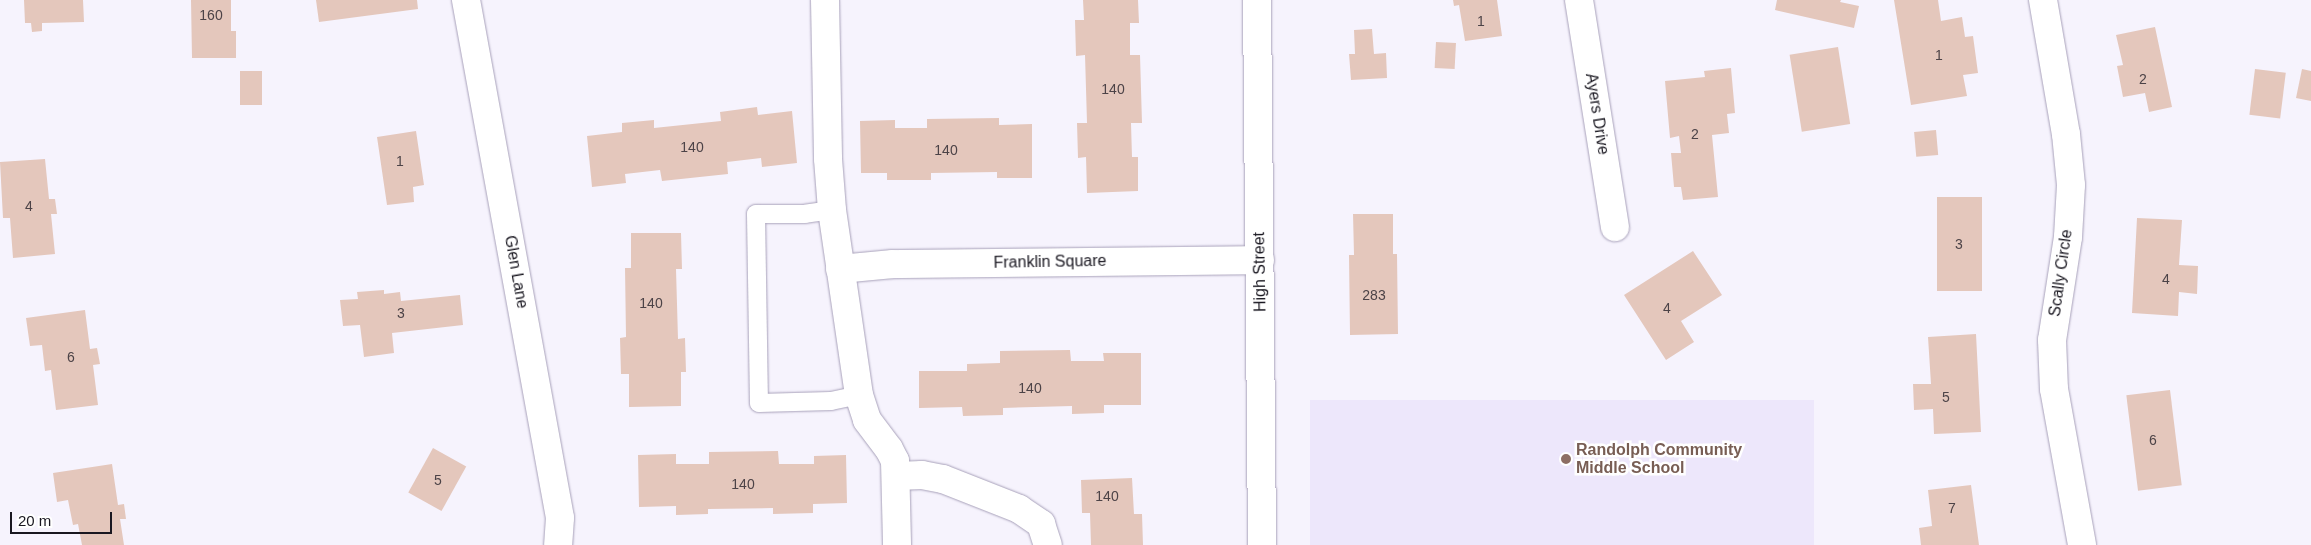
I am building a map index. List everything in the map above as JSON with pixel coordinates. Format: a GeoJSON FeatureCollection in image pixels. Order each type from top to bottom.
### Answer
{"type":"FeatureCollection","features":[{"type":"Feature","properties":{"kind":"street","name":"Glen Lane"},"geometry":{"type":"LineString","coordinates":[[466,0],[560,518],[558,545]]}},
{"type":"Feature","properties":{"kind":"street"},"geometry":{"type":"LineString","coordinates":[[825,0],[828,159],[832,210],[859,394],[870,426],[892,455],[896,476],[897,545]]}},
{"type":"Feature","properties":{"kind":"street","name":"High Street"},"geometry":{"type":"LineString","coordinates":[[1257,0],[1262,545]]}},
{"type":"Feature","properties":{"kind":"street","name":"Ayers Drive"},"geometry":{"type":"LineString","coordinates":[[1579,0],[1615,227]]}},
{"type":"Feature","properties":{"kind":"street","name":"Scally Circle"},"geometry":{"type":"LineString","coordinates":[[2043,0],[2066,134],[2071,185],[2068,237],[2052,340],[2053,381],[2057,416],[2082,545]]}},
{"type":"Feature","properties":{"kind":"street","name":"Franklin Square"},"geometry":{"type":"LineString","coordinates":[[840,269],[893,264],[1260,260]]}},
{"type":"Feature","properties":{"kind":"street"},"geometry":{"type":"LineString","coordinates":[[896,476],[922,475],[943,478],[1019,509],[1040,524],[1048,545]]}},
{"type":"Feature","properties":{"kind":"lane"},"geometry":{"type":"LineString","coordinates":[[832,210],[805,214],[756,214],[759,403],[831,401],[859,394]]}},
{"type":"Feature","properties":{"kind":"shaded area","name":"Randolph Community Middle School"},"geometry":{"type":"Polygon","coordinates":[[[1310,400],[1814,400],[1814,545],[1310,545],[1310,400]]]}},
{"type":"Feature","properties":{"kind":"building"},"geometry":{"type":"Polygon","coordinates":[[[24,0],[83,0],[84,22],[42,23],[42,31],[32,32],[31,23],[25,23],[24,0]]]}},
{"type":"Feature","properties":{"kind":"building"},"geometry":{"type":"Polygon","coordinates":[[[191,0],[231,0],[231,31],[236,31],[236,58],[192,58],[191,0]]]}},
{"type":"Feature","properties":{"kind":"building"},"geometry":{"type":"Polygon","coordinates":[[[316,0],[417,0],[418,9],[319,22],[316,0]]]}},
{"type":"Feature","properties":{"kind":"building"},"geometry":{"type":"Polygon","coordinates":[[[1083,0],[1138,0],[1139,23],[1130,23],[1130,55],[1140,55],[1142,123],[1131,123],[1132,157],[1138,157],[1138,191],[1087,193],[1086,157],[1078,158],[1077,123],[1087,123],[1085,55],[1076,56],[1075,20],[1084,20],[1083,0]]]}},
{"type":"Feature","properties":{"kind":"building"},"geometry":{"type":"Polygon","coordinates":[[[1453,0],[1497,0],[1502,36],[1465,41],[1459,5],[1454,6],[1453,0]]]}},
{"type":"Feature","properties":{"kind":"building"},"geometry":{"type":"Polygon","coordinates":[[[1777,0],[1841,0],[1840,2],[1859,6],[1854,28],[1775,10],[1777,0]]]}},
{"type":"Feature","properties":{"kind":"building"},"geometry":{"type":"Polygon","coordinates":[[[1894,0],[1938,0],[1941,21],[1962,17],[1965,37],[1973,36],[1978,73],[1963,75],[1967,96],[1911,105],[1894,0]]]}},
{"type":"Feature","properties":{"kind":"building"},"geometry":{"type":"Polygon","coordinates":[[[2155,27],[2172,107],[2149,112],[2145,93],[2123,97],[2117,66],[2123,65],[2116,35],[2155,27]]]}},
{"type":"Feature","properties":{"kind":"building"},"geometry":{"type":"Polygon","coordinates":[[[1372,29],[1374,54],[1386,53],[1387,78],[1351,80],[1349,54],[1355,54],[1354,30],[1372,29]]]}},
{"type":"Feature","properties":{"kind":"building"},"geometry":{"type":"Polygon","coordinates":[[[1436,42],[1456,43],[1455,69],[1435,68],[1436,42]]]}},
{"type":"Feature","properties":{"kind":"building"},"geometry":{"type":"Polygon","coordinates":[[[1838,47],[1850,124],[1802,132],[1790,55],[1838,47]]]}},
{"type":"Feature","properties":{"kind":"building"},"geometry":{"type":"Polygon","coordinates":[[[1731,68],[1735,113],[1727,114],[1729,133],[1712,135],[1718,197],[1683,200],[1681,187],[1674,187],[1671,153],[1681,153],[1679,136],[1670,138],[1665,81],[1705,77],[1704,71],[1731,68]]]}},
{"type":"Feature","properties":{"kind":"building"},"geometry":{"type":"Polygon","coordinates":[[[2255,69],[2286,73],[2280,118],[2249,115],[2255,69]]]}},
{"type":"Feature","properties":{"kind":"building"},"geometry":{"type":"Polygon","coordinates":[[[2302,69],[2311,71],[2311,101],[2296,98],[2302,69]]]}},
{"type":"Feature","properties":{"kind":"building"},"geometry":{"type":"Polygon","coordinates":[[[240,71],[262,71],[262,105],[240,105],[240,71]]]}},
{"type":"Feature","properties":{"kind":"building"},"geometry":{"type":"Polygon","coordinates":[[[757,107],[758,115],[792,111],[797,163],[762,167],[761,158],[727,162],[728,174],[662,181],[660,170],[625,174],[626,183],[592,187],[587,136],[622,132],[622,123],[654,120],[654,128],[721,121],[720,112],[757,107]]]}},
{"type":"Feature","properties":{"kind":"building"},"geometry":{"type":"Polygon","coordinates":[[[999,118],[999,125],[1032,124],[1032,178],[997,178],[997,172],[931,173],[931,180],[887,180],[887,173],[861,173],[860,121],[895,120],[895,128],[927,128],[927,119],[999,118]]]}},
{"type":"Feature","properties":{"kind":"building"},"geometry":{"type":"Polygon","coordinates":[[[1936,130],[1938,155],[1916,157],[1914,132],[1936,130]]]}},
{"type":"Feature","properties":{"kind":"building"},"geometry":{"type":"Polygon","coordinates":[[[416,131],[424,185],[413,187],[414,202],[387,205],[377,137],[416,131]]]}},
{"type":"Feature","properties":{"kind":"building"},"geometry":{"type":"Polygon","coordinates":[[[45,159],[49,199],[55,199],[57,214],[51,214],[55,254],[13,258],[10,218],[3,218],[0,162],[45,159]]]}},
{"type":"Feature","properties":{"kind":"building"},"geometry":{"type":"Polygon","coordinates":[[[1937,197],[1982,197],[1982,291],[1937,291],[1937,197]]]}},
{"type":"Feature","properties":{"kind":"building"},"geometry":{"type":"Polygon","coordinates":[[[1353,214],[1393,214],[1393,254],[1397,254],[1398,334],[1350,335],[1349,255],[1354,255],[1353,214]]]}},
{"type":"Feature","properties":{"kind":"building"},"geometry":{"type":"Polygon","coordinates":[[[2137,218],[2182,220],[2179,265],[2198,266],[2197,294],[2179,292],[2178,316],[2132,313],[2137,218]]]}},
{"type":"Feature","properties":{"kind":"building"},"geometry":{"type":"Polygon","coordinates":[[[631,233],[681,233],[682,269],[676,269],[678,339],[685,338],[686,372],[681,372],[681,406],[629,407],[629,374],[621,374],[620,338],[626,337],[625,268],[631,268],[631,233]]]}},
{"type":"Feature","properties":{"kind":"building"},"geometry":{"type":"Polygon","coordinates":[[[1693,251],[1722,295],[1681,321],[1694,342],[1666,360],[1624,295],[1693,251]]]}},
{"type":"Feature","properties":{"kind":"building"},"geometry":{"type":"Polygon","coordinates":[[[384,290],[384,294],[400,292],[401,301],[460,295],[463,325],[392,333],[394,353],[364,357],[360,325],[343,326],[340,300],[358,299],[357,292],[384,290]]]}},
{"type":"Feature","properties":{"kind":"building"},"geometry":{"type":"Polygon","coordinates":[[[85,310],[90,349],[97,348],[100,364],[93,365],[98,405],[56,410],[51,370],[45,371],[42,345],[30,346],[26,318],[85,310]]]}},
{"type":"Feature","properties":{"kind":"building"},"geometry":{"type":"Polygon","coordinates":[[[1976,334],[1981,432],[1934,434],[1933,409],[1914,410],[1913,384],[1931,384],[1928,337],[1976,334]]]}},
{"type":"Feature","properties":{"kind":"building"},"geometry":{"type":"Polygon","coordinates":[[[1070,350],[1071,361],[1104,361],[1103,353],[1141,353],[1141,405],[1104,405],[1104,413],[1072,414],[1072,406],[1003,408],[1003,415],[963,416],[962,407],[919,408],[919,371],[967,371],[967,364],[1000,363],[1000,351],[1070,350]]]}},
{"type":"Feature","properties":{"kind":"building"},"geometry":{"type":"Polygon","coordinates":[[[2170,390],[2182,485],[2138,491],[2126,395],[2170,390]]]}},
{"type":"Feature","properties":{"kind":"building"},"geometry":{"type":"Polygon","coordinates":[[[433,448],[466,466],[442,511],[408,493],[433,448]]]}},
{"type":"Feature","properties":{"kind":"building"},"geometry":{"type":"Polygon","coordinates":[[[778,451],[779,464],[814,464],[814,456],[846,455],[847,503],[813,504],[813,513],[773,514],[773,508],[708,509],[708,514],[676,515],[676,506],[639,507],[638,455],[676,454],[676,464],[709,464],[709,452],[778,451]]]}},
{"type":"Feature","properties":{"kind":"building"},"geometry":{"type":"Polygon","coordinates":[[[112,464],[118,505],[124,504],[126,519],[120,519],[124,545],[82,545],[78,524],[73,525],[68,500],[57,502],[53,473],[112,464]]]}},
{"type":"Feature","properties":{"kind":"building"},"geometry":{"type":"Polygon","coordinates":[[[1132,478],[1134,514],[1142,514],[1143,545],[1091,545],[1090,513],[1082,513],[1081,480],[1132,478]]]}},
{"type":"Feature","properties":{"kind":"building"},"geometry":{"type":"Polygon","coordinates":[[[1971,485],[1979,545],[1921,545],[1919,528],[1932,526],[1928,490],[1971,485]]]}},
{"type":"Feature","properties":{"kind":"place","name":"Randolph Community Middle School"},"geometry":{"type":"Point","coordinates":[1566,459]}}]}
